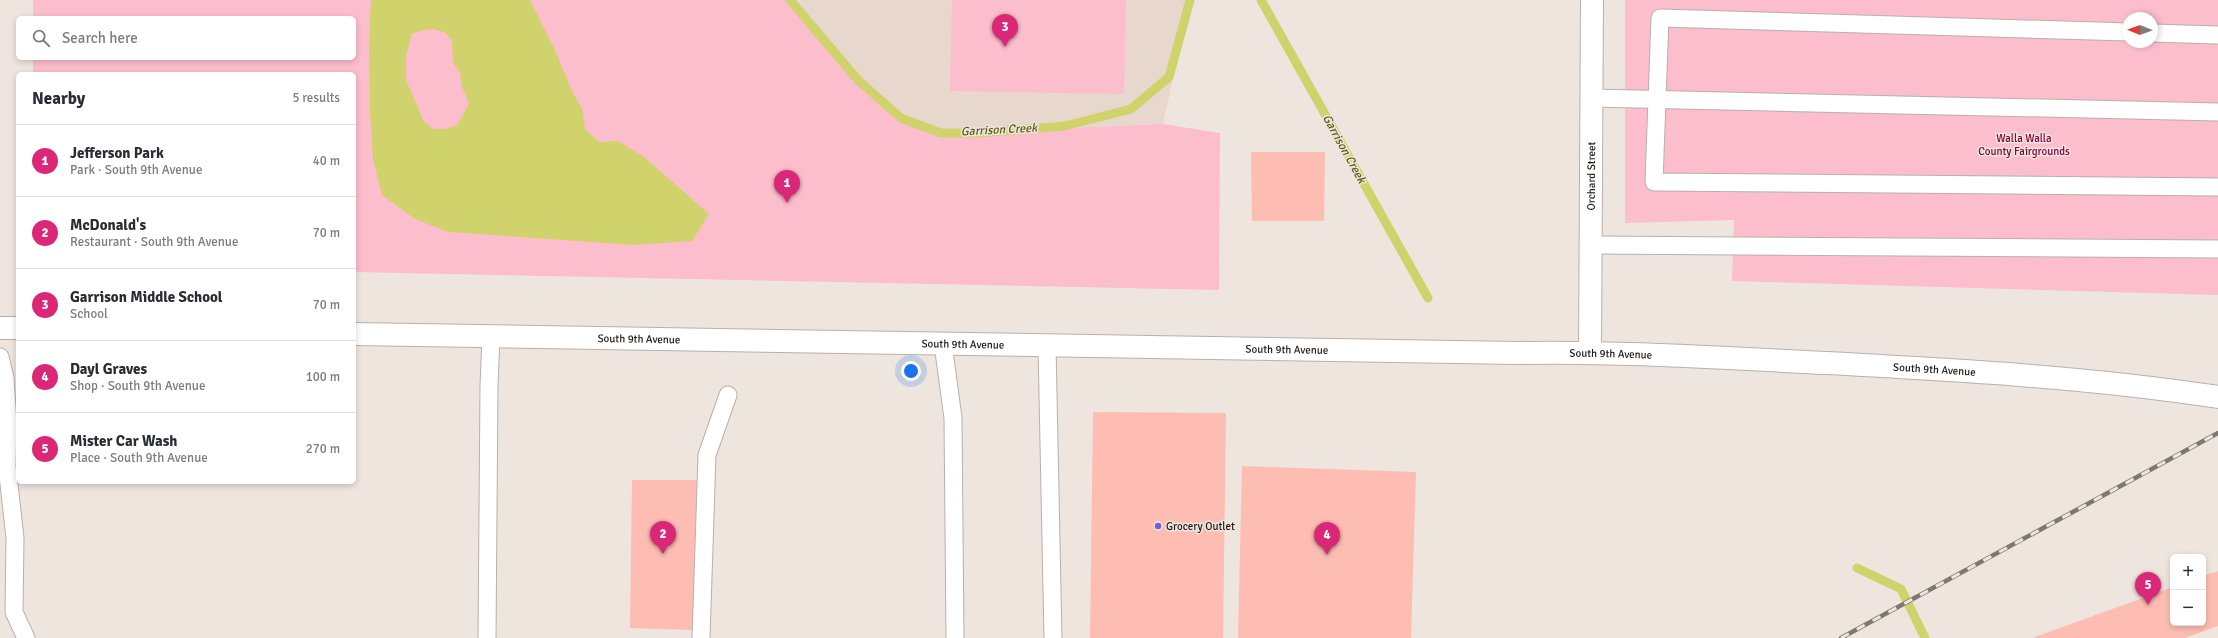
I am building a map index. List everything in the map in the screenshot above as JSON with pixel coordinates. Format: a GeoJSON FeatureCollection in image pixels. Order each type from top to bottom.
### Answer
{"type":"FeatureCollection","features":[{"type":"Feature","properties":{"kind":"main road","name":"Orchard Street"},"geometry":{"type":"LineString","coordinates":[[1590,352],[1592,0]]}},
{"type":"Feature","properties":{"kind":"main road"},"geometry":{"type":"LineString","coordinates":[[0,328],[16,328]]}},
{"type":"Feature","properties":{"kind":"main road","name":"South 9th Avenue"},"geometry":{"type":"LineString","coordinates":[[356,334],[1518,353],[1590,352],[1928,368],[2050,377],[2218,397]]}},
{"type":"Feature","properties":{"kind":"lane"},"geometry":{"type":"LineString","coordinates":[[2122,32],[1660,18],[1654,182],[2218,187]]}},
{"type":"Feature","properties":{"kind":"lane"},"geometry":{"type":"LineString","coordinates":[[2158,33],[2218,34]]}},
{"type":"Feature","properties":{"kind":"lane"},"geometry":{"type":"LineString","coordinates":[[1592,98],[1657,101],[2218,112]]}},
{"type":"Feature","properties":{"kind":"lane"},"geometry":{"type":"LineString","coordinates":[[1590,245],[2218,249]]}},
{"type":"Feature","properties":{"kind":"lane"},"geometry":{"type":"LineString","coordinates":[[487,638],[489,386],[491,336]]}},
{"type":"Feature","properties":{"kind":"lane"},"geometry":{"type":"LineString","coordinates":[[943,344],[953,418],[955,638]]}},
{"type":"Feature","properties":{"kind":"lane"},"geometry":{"type":"LineString","coordinates":[[1047,346],[1053,638]]}},
{"type":"Feature","properties":{"kind":"lane"},"geometry":{"type":"LineString","coordinates":[[0,357],[5,378],[4,467],[15,538],[14,612],[26,638]]}},
{"type":"Feature","properties":{"kind":"lane"},"geometry":{"type":"LineString","coordinates":[[701,638],[707,455],[728,396]]}},
{"type":"Feature","properties":{"kind":"shaded area"},"geometry":{"type":"Polygon","coordinates":[[[371,0],[530,0],[554,48],[573,93],[582,108],[585,129],[599,142],[618,141],[644,157],[709,214],[692,241],[634,245],[448,232],[415,219],[382,195],[373,159],[370,112],[369,48],[371,0]],[[433,29],[422,30],[412,34],[406,56],[406,80],[424,122],[434,129],[445,129],[457,125],[469,104],[461,84],[460,72],[453,63],[452,40],[444,32],[433,29]]]}},
{"type":"Feature","properties":{"kind":"shaded area"},"geometry":{"type":"Polygon","coordinates":[[[790,0],[1190,0],[1163,124],[941,133],[901,118],[858,80],[790,0]]]}},
{"type":"Feature","properties":{"kind":"green space"},"geometry":{"type":"Polygon","coordinates":[[[33,0],[790,0],[858,80],[901,118],[941,133],[1163,124],[1220,133],[1219,290],[356,272],[356,72],[33,72],[33,60],[356,60],[356,16],[33,16],[33,0]]]}},
{"type":"Feature","properties":{"kind":"green space"},"geometry":{"type":"Polygon","coordinates":[[[952,0],[1126,0],[1124,94],[950,91],[952,0]]]}},
{"type":"Feature","properties":{"kind":"green space","name":"Walla Walla County Fairgrounds"},"geometry":{"type":"Polygon","coordinates":[[[1625,0],[2218,0],[2218,295],[1732,281],[1734,220],[1625,223],[1625,0]]]}},
{"type":"Feature","properties":{"kind":"building"},"geometry":{"type":"Polygon","coordinates":[[[1251,152],[1325,152],[1324,221],[1252,221],[1251,152]]]}},
{"type":"Feature","properties":{"kind":"building","name":"Grocery Outlet"},"geometry":{"type":"Polygon","coordinates":[[[1093,412],[1226,413],[1223,638],[1090,638],[1093,412]]]}},
{"type":"Feature","properties":{"kind":"building"},"geometry":{"type":"Polygon","coordinates":[[[1242,466],[1416,472],[1411,638],[1238,638],[1242,466]]]}},
{"type":"Feature","properties":{"kind":"building"},"geometry":{"type":"Polygon","coordinates":[[[632,480],[697,480],[693,630],[630,628],[632,480]]]}},
{"type":"Feature","properties":{"kind":"building"},"geometry":{"type":"Polygon","coordinates":[[[2218,571],[2218,626],[2185,638],[2032,638],[2170,588],[2170,626],[2206,626],[2206,575],[2218,571]]]}},
{"type":"Feature","properties":{"kind":"waterway","name":"Garrison Creek"},"geometry":{"type":"LineString","coordinates":[[790,0],[858,80],[901,118],[941,133],[979,133],[1065,126],[1131,109],[1169,77],[1190,0]]}},
{"type":"Feature","properties":{"kind":"waterway","name":"Garrison Creek"},"geometry":{"type":"LineString","coordinates":[[1261,0],[1428,298]]}},
{"type":"Feature","properties":{"kind":"waterway","name":"Garrison Creek"},"geometry":{"type":"LineString","coordinates":[[1857,568],[1901,589],[1925,638]]}},
{"type":"Feature","properties":{"kind":"railway"},"geometry":{"type":"LineString","coordinates":[[1841,638],[2218,433]]}},
{"type":"Feature","properties":{"kind":"place","name":"Garrison Middle School"},"geometry":{"type":"Point","coordinates":[1005,47]}},
{"type":"Feature","properties":{"kind":"place","name":"Jefferson Park"},"geometry":{"type":"Point","coordinates":[787,203]}},
{"type":"Feature","properties":{"kind":"place","name":"Grocery Outlet"},"geometry":{"type":"Point","coordinates":[1158,526]}},
{"type":"Feature","properties":{"kind":"place","name":"McDonald's"},"geometry":{"type":"Point","coordinates":[663,554]}},
{"type":"Feature","properties":{"kind":"place","name":"Dayl Graves"},"geometry":{"type":"Point","coordinates":[1327,555]}},
{"type":"Feature","properties":{"kind":"place","name":"Mister Car Wash"},"geometry":{"type":"Point","coordinates":[2148,605]}}]}
